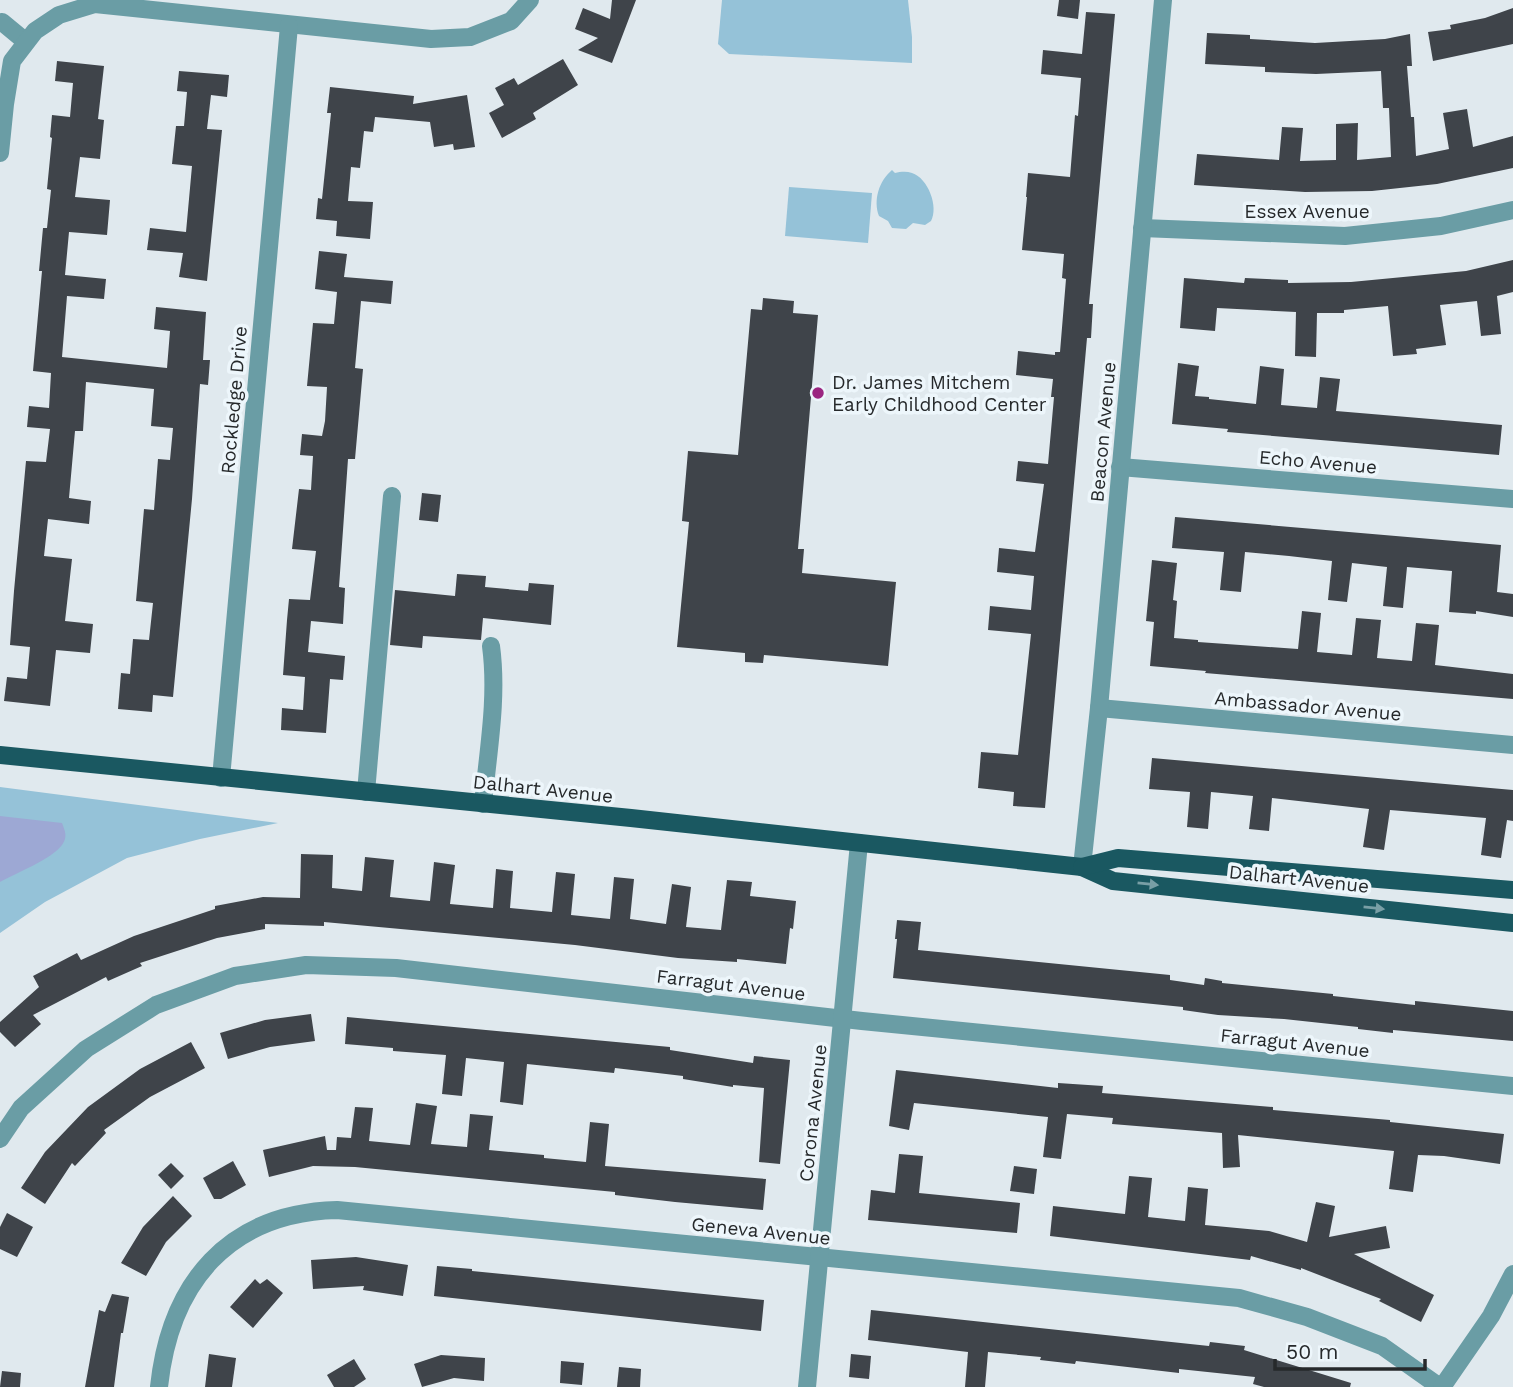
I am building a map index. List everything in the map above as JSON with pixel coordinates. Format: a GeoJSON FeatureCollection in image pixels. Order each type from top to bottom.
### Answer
{"type":"FeatureCollection","features":[{"type":"Feature","properties":{"kind":"main road","name":"Dalhart Avenue"},"geometry":{"type":"LineString","coordinates":[[0,755],[1083,867],[1113,881],[1513,923]]}},
{"type":"Feature","properties":{"kind":"main road","name":"Dalhart Avenue"},"geometry":{"type":"LineString","coordinates":[[1083,867],[1118,858],[1513,891]]}},
{"type":"Feature","properties":{"kind":"street"},"geometry":{"type":"LineString","coordinates":[[0,153],[12,61],[35,31],[59,15],[95,4],[431,39],[470,37],[511,21],[530,0]]}},
{"type":"Feature","properties":{"kind":"street","name":"Beacon Avenue"},"geometry":{"type":"LineString","coordinates":[[1083,867],[1163,0]]}},
{"type":"Feature","properties":{"kind":"street"},"geometry":{"type":"LineString","coordinates":[[2,22],[25,41]]}},
{"type":"Feature","properties":{"kind":"street","name":"Rockledge Drive"},"geometry":{"type":"LineString","coordinates":[[221,778],[289,26]]}},
{"type":"Feature","properties":{"kind":"street","name":"Essex Avenue"},"geometry":{"type":"LineString","coordinates":[[1142,228],[1345,236],[1441,226],[1513,210]]}},
{"type":"Feature","properties":{"kind":"street","name":"Echo Avenue"},"geometry":{"type":"LineString","coordinates":[[1121,467],[1513,499]]}},
{"type":"Feature","properties":{"kind":"street"},"geometry":{"type":"LineString","coordinates":[[366,793],[392,496]]}},
{"type":"Feature","properties":{"kind":"street"},"geometry":{"type":"LineString","coordinates":[[482,804],[494,695],[495,675],[491,646]]}},
{"type":"Feature","properties":{"kind":"street","name":"Ambassador Avenue"},"geometry":{"type":"LineString","coordinates":[[1099,708],[1513,745]]}},
{"type":"Feature","properties":{"kind":"street","name":"Corona Avenue"},"geometry":{"type":"LineString","coordinates":[[807,1387],[859,843]]}},
{"type":"Feature","properties":{"kind":"street","name":"Farragut Avenue"},"geometry":{"type":"LineString","coordinates":[[0,1139],[21,1108],[86,1049],[156,1005],[236,976],[306,965],[396,968],[843,1019],[1513,1086]]}},
{"type":"Feature","properties":{"kind":"street","name":"Geneva Avenue"},"geometry":{"type":"LineString","coordinates":[[159,1387],[164,1355],[176,1314],[201,1270],[235,1239],[266,1223],[314,1211],[358,1212],[1239,1298],[1307,1317],[1382,1346],[1441,1387]]}},
{"type":"Feature","properties":{"kind":"street"},"geometry":{"type":"LineString","coordinates":[[1441,1387],[1491,1316],[1513,1274]]}},
{"type":"Feature","properties":{"kind":"shaded area"},"geometry":{"type":"Polygon","coordinates":[[[722,0],[908,0],[912,63],[729,54],[718,44],[722,0]]]}},
{"type":"Feature","properties":{"kind":"shaded area"},"geometry":{"type":"Polygon","coordinates":[[[892,170],[895,173],[912,173],[923,181],[933,201],[931,221],[925,225],[913,223],[906,229],[892,228],[888,221],[879,216],[878,191],[892,170]]]}},
{"type":"Feature","properties":{"kind":"shaded area"},"geometry":{"type":"Polygon","coordinates":[[[789,187],[872,193],[868,243],[785,236],[789,187]]]}},
{"type":"Feature","properties":{"kind":"shaded area"},"geometry":{"type":"Polygon","coordinates":[[[0,787],[278,823],[127,858],[45,902],[0,933],[0,787]]]}},
{"type":"Feature","properties":{"kind":"shaded area"},"geometry":{"type":"Polygon","coordinates":[[[0,816],[62,823],[65,839],[50,855],[0,882],[0,816]]]}},
{"type":"Feature","properties":{"kind":"building"},"geometry":{"type":"Polygon","coordinates":[[[612,0],[636,0],[612,63],[578,50],[598,38],[575,29],[583,8],[610,19],[612,0]]]}},
{"type":"Feature","properties":{"kind":"building"},"geometry":{"type":"Polygon","coordinates":[[[1059,0],[1080,0],[1078,19],[1057,16],[1059,0]]]}},
{"type":"Feature","properties":{"kind":"building"},"geometry":{"type":"Polygon","coordinates":[[[1513,8],[1513,44],[1433,61],[1428,32],[1451,29],[1450,25],[1485,18],[1513,8]]]}},
{"type":"Feature","properties":{"kind":"building"},"geometry":{"type":"Polygon","coordinates":[[[1086,12],[1115,14],[1089,304],[1093,304],[1091,338],[1087,338],[1045,808],[1013,806],[1014,792],[978,788],[981,752],[1018,755],[1031,634],[988,630],[990,606],[1031,610],[1034,576],[997,572],[999,548],[1035,552],[1044,484],[1016,481],[1018,461],[1048,464],[1054,397],[1051,397],[1053,379],[1016,375],[1018,351],[1055,355],[1055,352],[1060,352],[1066,279],[1062,278],[1064,254],[1022,250],[1028,173],[1070,177],[1081,78],[1041,74],[1043,50],[1082,54],[1086,12]]]}},
{"type":"Feature","properties":{"kind":"building"},"geometry":{"type":"Polygon","coordinates":[[[1207,33],[1315,43],[1385,39],[1410,34],[1412,66],[1407,66],[1416,156],[1449,149],[1443,113],[1467,109],[1473,147],[1513,136],[1513,168],[1437,184],[1372,191],[1305,192],[1194,185],[1197,154],[1279,160],[1282,127],[1303,128],[1300,161],[1336,160],[1336,124],[1358,123],[1357,160],[1391,157],[1389,108],[1383,108],[1381,71],[1316,74],[1265,72],[1265,67],[1205,64],[1207,33]]]}},
{"type":"Feature","properties":{"kind":"building"},"geometry":{"type":"Polygon","coordinates":[[[563,59],[578,85],[533,113],[536,119],[502,138],[489,113],[504,105],[495,88],[514,78],[518,85],[563,59]]]}},
{"type":"Feature","properties":{"kind":"building"},"geometry":{"type":"Polygon","coordinates":[[[57,61],[104,66],[98,119],[104,120],[100,159],[80,157],[75,197],[110,200],[107,235],[69,232],[65,275],[106,279],[104,299],[67,296],[62,357],[167,368],[170,331],[154,329],[156,307],[206,312],[203,360],[210,360],[208,385],[200,384],[173,697],[153,695],[152,712],[118,709],[121,673],[130,674],[133,639],[149,640],[153,603],[136,601],[144,509],[154,510],[158,459],[170,460],[173,428],[151,426],[154,389],[86,382],[83,431],[75,431],[69,498],[91,501],[89,524],[48,519],[44,556],[72,559],[65,621],[93,624],[90,653],[56,650],[50,706],[4,701],[7,677],[27,679],[30,647],[10,645],[14,591],[26,461],[46,462],[50,429],[27,427],[29,406],[49,408],[51,373],[33,371],[43,228],[47,228],[51,190],[47,189],[52,115],[70,117],[73,83],[55,81],[57,61]]]}},
{"type":"Feature","properties":{"kind":"building"},"geometry":{"type":"Polygon","coordinates":[[[179,71],[229,75],[227,97],[211,95],[207,129],[222,130],[207,281],[179,277],[183,253],[147,250],[150,228],[186,232],[192,166],[172,164],[176,126],[184,126],[187,92],[177,91],[179,71]]]}},
{"type":"Feature","properties":{"kind":"building"},"geometry":{"type":"Polygon","coordinates":[[[330,87],[414,96],[413,104],[467,95],[475,147],[454,150],[453,144],[434,147],[430,122],[375,117],[373,132],[364,131],[360,168],[351,167],[348,201],[373,202],[370,239],[336,236],[337,221],[316,219],[318,198],[322,199],[331,113],[327,113],[330,87]]]}},
{"type":"Feature","properties":{"kind":"building"},"geometry":{"type":"Polygon","coordinates":[[[319,251],[347,254],[344,277],[393,281],[391,304],[361,301],[355,368],[363,369],[355,459],[348,459],[339,587],[345,588],[343,624],[311,621],[308,652],[345,656],[343,680],[330,679],[326,733],[281,730],[282,708],[303,710],[305,677],[283,675],[287,620],[289,599],[310,600],[316,551],[292,549],[299,489],[311,490],[313,456],[300,455],[302,434],[322,436],[325,421],[327,387],[307,386],[313,323],[334,324],[337,292],[315,289],[319,251]]]}},
{"type":"Feature","properties":{"kind":"building"},"geometry":{"type":"Polygon","coordinates":[[[1513,260],[1513,292],[1497,296],[1501,334],[1481,336],[1477,301],[1440,305],[1446,345],[1416,349],[1417,354],[1393,356],[1388,306],[1344,310],[1344,313],[1317,313],[1316,357],[1295,356],[1296,312],[1217,308],[1215,331],[1180,328],[1184,278],[1244,283],[1245,278],[1288,280],[1288,283],[1351,282],[1466,271],[1513,260]]]}},
{"type":"Feature","properties":{"kind":"building"},"geometry":{"type":"Polygon","coordinates":[[[763,298],[794,301],[793,313],[818,315],[798,549],[804,549],[802,573],[896,582],[888,666],[764,655],[763,663],[745,662],[745,653],[677,647],[689,522],[682,521],[688,451],[738,455],[751,309],[762,310],[763,298]]]}},
{"type":"Feature","properties":{"kind":"building"},"geometry":{"type":"Polygon","coordinates":[[[1178,363],[1199,366],[1195,396],[1209,399],[1256,404],[1260,366],[1284,369],[1281,405],[1317,408],[1320,377],[1340,379],[1336,411],[1502,425],[1499,455],[1227,432],[1228,429],[1172,424],[1178,363]]]}},
{"type":"Feature","properties":{"kind":"building"},"geometry":{"type":"Polygon","coordinates":[[[422,493],[441,495],[438,522],[419,520],[422,493]]]}},
{"type":"Feature","properties":{"kind":"building"},"geometry":{"type":"Polygon","coordinates":[[[1175,517],[1501,545],[1497,592],[1513,594],[1513,617],[1476,611],[1476,614],[1449,612],[1452,571],[1407,567],[1403,608],[1383,606],[1387,567],[1352,563],[1347,602],[1328,600],[1332,561],[1245,552],[1241,592],[1220,590],[1224,552],[1172,548],[1175,517]]]}},
{"type":"Feature","properties":{"kind":"building"},"geometry":{"type":"Polygon","coordinates":[[[1152,560],[1177,563],[1173,600],[1177,601],[1174,638],[1298,649],[1302,611],[1321,613],[1317,652],[1352,655],[1356,618],[1381,620],[1377,658],[1412,661],[1416,623],[1439,625],[1435,665],[1513,674],[1513,699],[1150,666],[1154,622],[1146,621],[1152,560]]]}},
{"type":"Feature","properties":{"kind":"building"},"geometry":{"type":"Polygon","coordinates":[[[457,574],[486,576],[485,587],[528,591],[529,583],[554,585],[551,625],[483,618],[481,640],[423,636],[422,648],[390,645],[395,590],[455,596],[457,574]]]}},
{"type":"Feature","properties":{"kind":"building"},"geometry":{"type":"Polygon","coordinates":[[[1152,758],[1513,790],[1513,821],[1507,820],[1501,858],[1481,855],[1486,818],[1390,810],[1384,850],[1363,847],[1369,809],[1272,798],[1269,831],[1249,829],[1253,796],[1211,792],[1208,829],[1187,827],[1190,792],[1149,789],[1152,758]]]}},
{"type":"Feature","properties":{"kind":"building"},"geometry":{"type":"Polygon","coordinates":[[[301,854],[333,855],[332,888],[362,891],[365,857],[394,860],[390,897],[430,901],[434,862],[455,865],[450,904],[493,908],[496,869],[513,871],[510,908],[552,912],[556,872],[575,874],[571,915],[610,919],[614,877],[634,879],[630,919],[666,924],[672,884],[691,887],[686,927],[721,930],[727,880],[752,882],[750,896],[796,901],[793,929],[790,928],[786,964],[737,959],[737,962],[678,958],[575,945],[324,922],[324,926],[265,924],[265,929],[217,938],[140,963],[142,966],[108,981],[106,977],[33,1015],[41,1024],[15,1047],[0,1032],[0,1022],[39,987],[33,976],[77,953],[81,960],[134,936],[215,909],[215,906],[263,897],[300,898],[301,854]]]}},
{"type":"Feature","properties":{"kind":"building"},"geometry":{"type":"Polygon","coordinates":[[[897,920],[921,922],[918,950],[1170,975],[1170,980],[1204,985],[1205,978],[1222,983],[1415,1005],[1415,1001],[1513,1011],[1513,1041],[1393,1030],[1393,1033],[1284,1019],[1218,1015],[1183,1010],[1183,1007],[893,978],[897,920]]]}},
{"type":"Feature","properties":{"kind":"building"},"geometry":{"type":"Polygon","coordinates":[[[311,1014],[315,1041],[270,1047],[228,1059],[220,1033],[265,1020],[311,1014]]]}},
{"type":"Feature","properties":{"kind":"building"},"geometry":{"type":"Polygon","coordinates":[[[347,1017],[670,1047],[670,1050],[753,1063],[754,1056],[790,1060],[780,1164],[759,1162],[764,1088],[733,1087],[683,1079],[683,1076],[615,1068],[614,1073],[527,1064],[523,1105],[500,1102],[504,1062],[466,1058],[462,1096],[442,1094],[446,1055],[345,1044],[347,1017]]]}},
{"type":"Feature","properties":{"kind":"building"},"geometry":{"type":"Polygon","coordinates":[[[191,1042],[205,1068],[150,1097],[104,1130],[106,1133],[75,1166],[72,1163],[45,1204],[21,1188],[45,1152],[88,1107],[140,1069],[191,1042]]]}},
{"type":"Feature","properties":{"kind":"building"},"geometry":{"type":"Polygon","coordinates":[[[896,1070],[1058,1088],[1058,1083],[1103,1086],[1102,1093],[1273,1107],[1273,1110],[1390,1120],[1504,1134],[1500,1164],[1418,1155],[1413,1192],[1389,1189],[1394,1151],[1238,1135],[1240,1167],[1223,1168],[1222,1133],[1112,1124],[1113,1118],[1067,1114],[1061,1159],[1043,1157],[1048,1117],[914,1103],[909,1130],[889,1126],[896,1070]]]}},
{"type":"Feature","properties":{"kind":"building"},"geometry":{"type":"Polygon","coordinates":[[[416,1103],[437,1106],[431,1144],[467,1147],[470,1114],[493,1116],[489,1150],[544,1155],[544,1158],[586,1162],[590,1122],[609,1124],[605,1166],[766,1179],[763,1210],[615,1195],[615,1192],[355,1167],[313,1166],[269,1177],[263,1150],[325,1136],[327,1150],[336,1150],[337,1137],[351,1138],[355,1107],[373,1108],[369,1141],[410,1145],[416,1103]]]}},
{"type":"Feature","properties":{"kind":"building"},"geometry":{"type":"Polygon","coordinates":[[[899,1154],[923,1156],[919,1193],[1020,1203],[1017,1233],[868,1220],[871,1190],[895,1193],[899,1154]]]}},
{"type":"Feature","properties":{"kind":"building"},"geometry":{"type":"Polygon","coordinates":[[[233,1161],[246,1185],[221,1199],[214,1199],[203,1178],[233,1161]]]}},
{"type":"Feature","properties":{"kind":"building"},"geometry":{"type":"Polygon","coordinates":[[[171,1163],[184,1176],[171,1189],[158,1175],[171,1163]]]}},
{"type":"Feature","properties":{"kind":"building"},"geometry":{"type":"Polygon","coordinates":[[[1014,1166],[1037,1169],[1034,1194],[1010,1191],[1014,1166]]]}},
{"type":"Feature","properties":{"kind":"building"},"geometry":{"type":"Polygon","coordinates":[[[1129,1176],[1152,1178],[1148,1217],[1185,1221],[1188,1187],[1208,1189],[1205,1225],[1269,1231],[1307,1242],[1316,1202],[1335,1206],[1329,1237],[1386,1226],[1390,1248],[1354,1254],[1434,1295],[1421,1322],[1379,1301],[1381,1299],[1301,1268],[1251,1256],[1250,1260],[1050,1236],[1053,1206],[1125,1214],[1129,1176]]]}},
{"type":"Feature","properties":{"kind":"building"},"geometry":{"type":"Polygon","coordinates":[[[173,1196],[192,1216],[166,1242],[146,1276],[121,1263],[143,1227],[173,1196]]]}},
{"type":"Feature","properties":{"kind":"building"},"geometry":{"type":"Polygon","coordinates":[[[7,1213],[33,1227],[17,1257],[0,1249],[0,1227],[7,1213]]]}},
{"type":"Feature","properties":{"kind":"building"},"geometry":{"type":"Polygon","coordinates":[[[356,1257],[408,1265],[403,1296],[363,1290],[364,1286],[313,1289],[311,1260],[356,1257]]]}},
{"type":"Feature","properties":{"kind":"building"},"geometry":{"type":"Polygon","coordinates":[[[437,1266],[764,1300],[761,1331],[434,1296],[437,1266]]]}},
{"type":"Feature","properties":{"kind":"building"},"geometry":{"type":"Polygon","coordinates":[[[255,1279],[260,1284],[267,1279],[283,1293],[253,1328],[230,1307],[255,1279]]]}},
{"type":"Feature","properties":{"kind":"building"},"geometry":{"type":"Polygon","coordinates":[[[112,1294],[129,1297],[114,1387],[85,1387],[99,1310],[105,1312],[112,1294]]]}},
{"type":"Feature","properties":{"kind":"building"},"geometry":{"type":"Polygon","coordinates":[[[871,1310],[1209,1346],[1210,1342],[1245,1346],[1244,1350],[1351,1383],[1350,1387],[1264,1387],[1253,1384],[1255,1377],[1179,1369],[1179,1373],[1076,1361],[1075,1364],[1040,1360],[1041,1357],[988,1352],[985,1387],[965,1387],[968,1352],[868,1340],[871,1310]]]}},
{"type":"Feature","properties":{"kind":"building"},"geometry":{"type":"Polygon","coordinates":[[[209,1354],[236,1358],[232,1387],[205,1387],[209,1354]]]}},
{"type":"Feature","properties":{"kind":"building"},"geometry":{"type":"Polygon","coordinates":[[[851,1354],[871,1356],[869,1379],[849,1377],[851,1354]]]}},
{"type":"Feature","properties":{"kind":"building"},"geometry":{"type":"Polygon","coordinates":[[[441,1355],[485,1358],[484,1381],[454,1378],[422,1387],[414,1364],[441,1355]]]}},
{"type":"Feature","properties":{"kind":"building"},"geometry":{"type":"Polygon","coordinates":[[[354,1359],[366,1379],[354,1387],[334,1387],[327,1375],[354,1359]]]}},
{"type":"Feature","properties":{"kind":"building"},"geometry":{"type":"Polygon","coordinates":[[[561,1361],[584,1363],[582,1385],[560,1383],[561,1361]]]}},
{"type":"Feature","properties":{"kind":"building"},"geometry":{"type":"Polygon","coordinates":[[[619,1367],[641,1369],[640,1387],[617,1387],[619,1367]]]}},
{"type":"Feature","properties":{"kind":"building"},"geometry":{"type":"Polygon","coordinates":[[[2,1371],[21,1373],[20,1387],[0,1387],[2,1371]]]}},
{"type":"Feature","properties":{"kind":"place","name":"Dr. James Mitchem Early Childhood Center"},"geometry":{"type":"Point","coordinates":[818,393]}}]}
